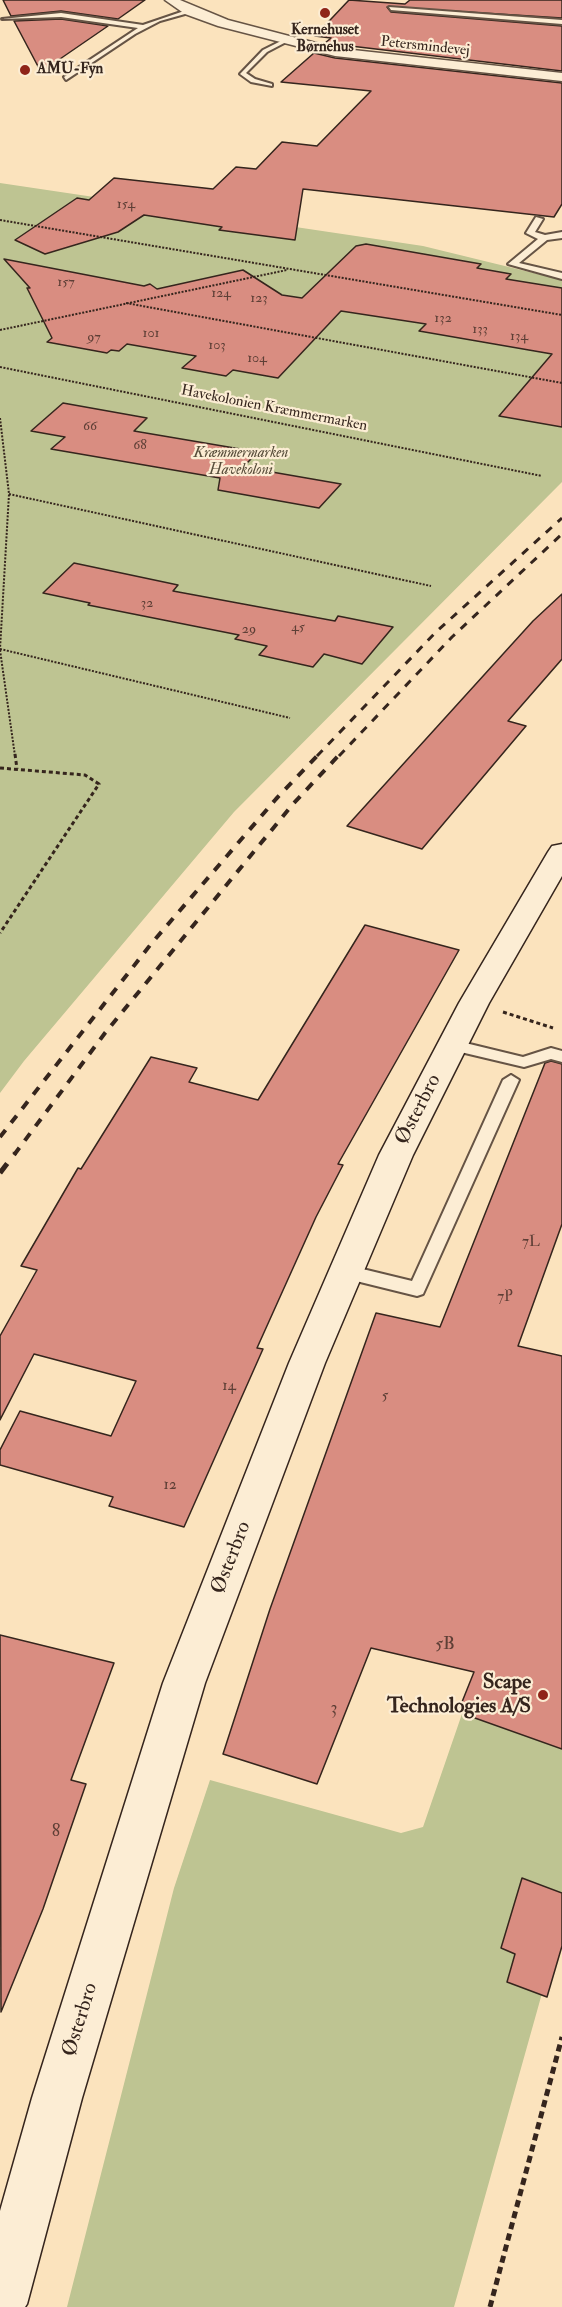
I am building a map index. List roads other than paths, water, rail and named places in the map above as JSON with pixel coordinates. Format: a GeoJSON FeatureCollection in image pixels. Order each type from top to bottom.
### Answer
{"type":"FeatureCollection","features":[{"type":"Feature","properties":{"kind":"street","name":"Petersmindevej"},"geometry":{"type":"LineString","coordinates":[[171,0],[190,11],[285,41],[390,60],[562,77]]}},
{"type":"Feature","properties":{"kind":"street","name":"Østerbro"},"geometry":{"type":"LineString","coordinates":[[0,2304],[57,2098],[183,1683],[307,1364],[396,1155],[474,1003],[562,852]]}},
{"type":"Feature","properties":{"kind":"lane"},"geometry":{"type":"LineString","coordinates":[[391,8],[562,22]]}},
{"type":"Feature","properties":{"kind":"lane"},"geometry":{"type":"LineString","coordinates":[[66,78],[144,27],[190,11]]}},
{"type":"Feature","properties":{"kind":"lane"},"geometry":{"type":"LineString","coordinates":[[4,19],[61,15],[144,27]]}},
{"type":"Feature","properties":{"kind":"lane"},"geometry":{"type":"LineString","coordinates":[[270,85],[253,81],[243,73],[265,51],[285,41]]}},
{"type":"Feature","properties":{"kind":"lane"},"geometry":{"type":"LineString","coordinates":[[539,219],[530,233],[544,237],[562,235]]}},
{"type":"Feature","properties":{"kind":"lane"},"geometry":{"type":"LineString","coordinates":[[544,237],[512,264],[562,276]]}},
{"type":"Feature","properties":{"kind":"lane"},"geometry":{"type":"LineString","coordinates":[[453,1045],[524,1062],[551,1053],[562,1057]]}},
{"type":"Feature","properties":{"kind":"lane"},"geometry":{"type":"LineString","coordinates":[[346,1272],[417,1289],[511,1080]]}},
{"type":"Feature","properties":{"kind":"railway"},"geometry":{"type":"LineString","coordinates":[[317,756],[436,632],[562,518]]}},
{"type":"Feature","properties":{"kind":"railway"},"geometry":{"type":"LineString","coordinates":[[339,756],[452,637],[562,534]]}},
{"type":"Feature","properties":{"kind":"railway"},"geometry":{"type":"LineString","coordinates":[[0,1137],[151,944],[276,799],[319,754]]}},
{"type":"Feature","properties":{"kind":"railway"},"geometry":{"type":"LineString","coordinates":[[14,1155],[105,1033],[293,804],[340,754]]}},
{"type":"Feature","properties":{"kind":"railway"},"geometry":{"type":"LineString","coordinates":[[0,1173],[15,1153]]}},
{"type":"Feature","properties":{"kind":"place","name":"Kernehuset Børnehus"},"geometry":{"type":"Point","coordinates":[325,13]}},
{"type":"Feature","properties":{"kind":"place","name":"AMU-Fyn"},"geometry":{"type":"Point","coordinates":[25,70]}},
{"type":"Feature","properties":{"kind":"place","name":"Scape Technologies A/S"},"geometry":{"type":"Point","coordinates":[543,1695]}},
{"type":"Feature","properties":{"kind":"park label","name":"Kræmmermarken Havekoloni"},"geometry":{"type":"Point","coordinates":[241,462]}}]}
